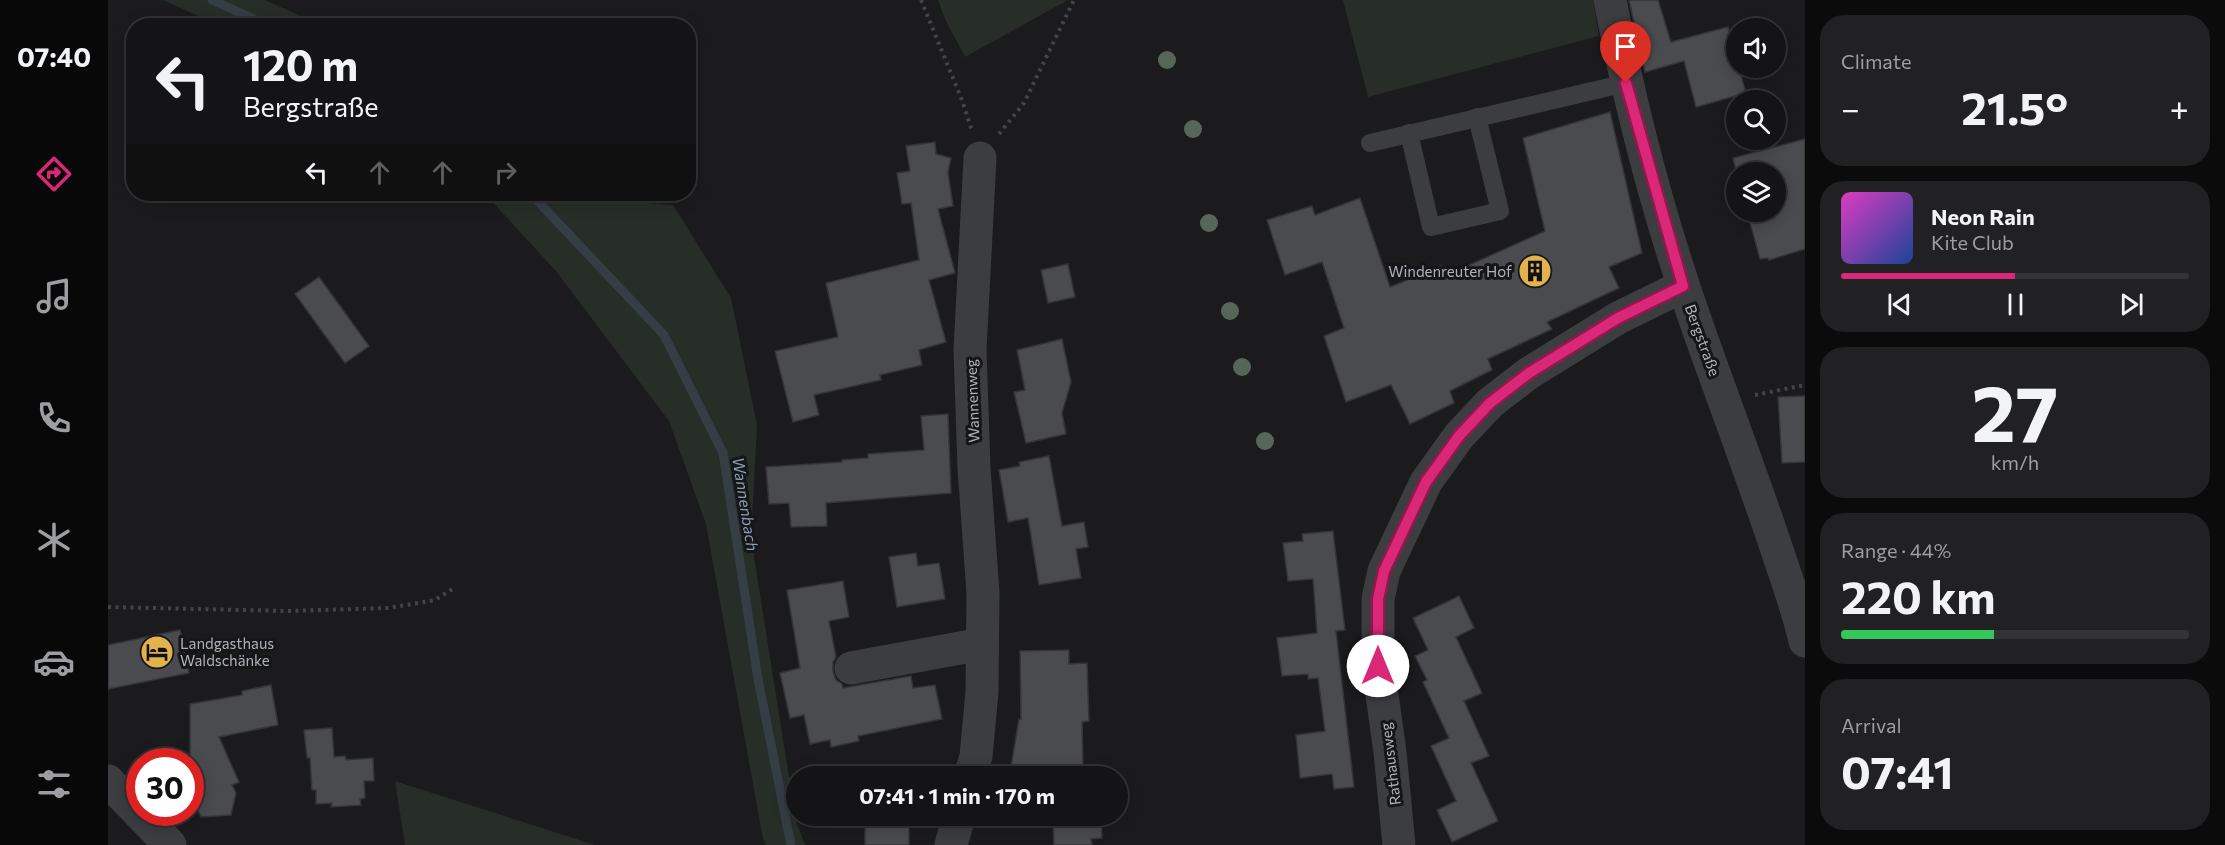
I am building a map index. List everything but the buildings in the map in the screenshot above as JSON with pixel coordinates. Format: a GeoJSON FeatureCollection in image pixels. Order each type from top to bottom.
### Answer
{"type":"FeatureCollection","features":[{"type":"Feature","properties":{"kind":"street","name":"Bergstraße"},"geometry":{"type":"LineString","coordinates":[[1610,0],[1626,83],[1683,286],[1768,522],[1805,641]]}},
{"type":"Feature","properties":{"kind":"street","name":"Wannenweg"},"geometry":{"type":"LineString","coordinates":[[973,766],[982,692],[983,593],[974,468],[970,350],[980,158]]}},
{"type":"Feature","properties":{"kind":"street","name":"Rathausweg"},"geometry":{"type":"LineString","coordinates":[[1399,845],[1390,752],[1378,666],[1378,599],[1384,571],[1426,482],[1459,436],[1482,411],[1529,373],[1618,318],[1683,286]]}},
{"type":"Feature","properties":{"kind":"street"},"geometry":{"type":"LineString","coordinates":[[851,668],[982,644]]}},
{"type":"Feature","properties":{"kind":"street"},"geometry":{"type":"LineString","coordinates":[[108,781],[150,827],[170,845]]}},
{"type":"Feature","properties":{"kind":"street"},"geometry":{"type":"LineString","coordinates":[[951,845],[956,826]]}},
{"type":"Feature","properties":{"kind":"lane"},"geometry":{"type":"LineString","coordinates":[[1370,143],[1626,83]]}},
{"type":"Feature","properties":{"kind":"lane"},"geometry":{"type":"LineString","coordinates":[[1409,134],[1431,226],[1500,211],[1477,117]]}},
{"type":"Feature","properties":{"kind":"path"},"geometry":{"type":"LineString","coordinates":[[921,0],[962,100],[980,158]]}},
{"type":"Feature","properties":{"kind":"path"},"geometry":{"type":"LineString","coordinates":[[980,158],[1024,103],[1074,0]]}},
{"type":"Feature","properties":{"kind":"path"},"geometry":{"type":"LineString","coordinates":[[1725,401],[1805,385]]}},
{"type":"Feature","properties":{"kind":"path"},"geometry":{"type":"LineString","coordinates":[[108,607],[288,611],[389,608],[435,600],[454,588]]}},
{"type":"Feature","properties":{"kind":"shaded area"},"geometry":{"type":"Polygon","coordinates":[[[163,0],[265,0],[305,18],[203,18],[163,0]]]}},
{"type":"Feature","properties":{"kind":"shaded area"},"geometry":{"type":"Polygon","coordinates":[[[938,0],[1068,0],[965,57],[945,19],[938,0]]]}},
{"type":"Feature","properties":{"kind":"shaded area"},"geometry":{"type":"Polygon","coordinates":[[[1343,0],[1593,0],[1599,36],[1368,97],[1343,0]]]}},
{"type":"Feature","properties":{"kind":"shaded area"},"geometry":{"type":"Polygon","coordinates":[[[491,201],[619,201],[673,205],[731,298],[757,425],[751,538],[787,766],[786,826],[798,826],[805,845],[766,845],[763,839],[706,524],[669,421],[556,271],[491,201]]]}},
{"type":"Feature","properties":{"kind":"shaded area"},"geometry":{"type":"Polygon","coordinates":[[[395,781],[595,845],[405,845],[395,781]]]}},
{"type":"Feature","properties":{"kind":"waterway","name":"Wannenbach"},"geometry":{"type":"LineString","coordinates":[[212,0],[251,18]]}},
{"type":"Feature","properties":{"kind":"waterway","name":"Wannenbach"},"geometry":{"type":"LineString","coordinates":[[538,201],[664,335],[723,453],[758,679],[791,845]]}},
{"type":"Feature","properties":{"kind":"place","name":"Windenreuter Hof"},"geometry":{"type":"Point","coordinates":[1535,271]}},
{"type":"Feature","properties":{"kind":"place","name":"Landgasthaus Waldschänke"},"geometry":{"type":"Point","coordinates":[157,652]}},
{"type":"Feature","properties":{"kind":"route"},"geometry":{"type":"LineString","coordinates":[[1378,666],[1378,599],[1384,571],[1426,482],[1459,436],[1490,403],[1529,373],[1618,318],[1683,286],[1626,83]]}}]}
